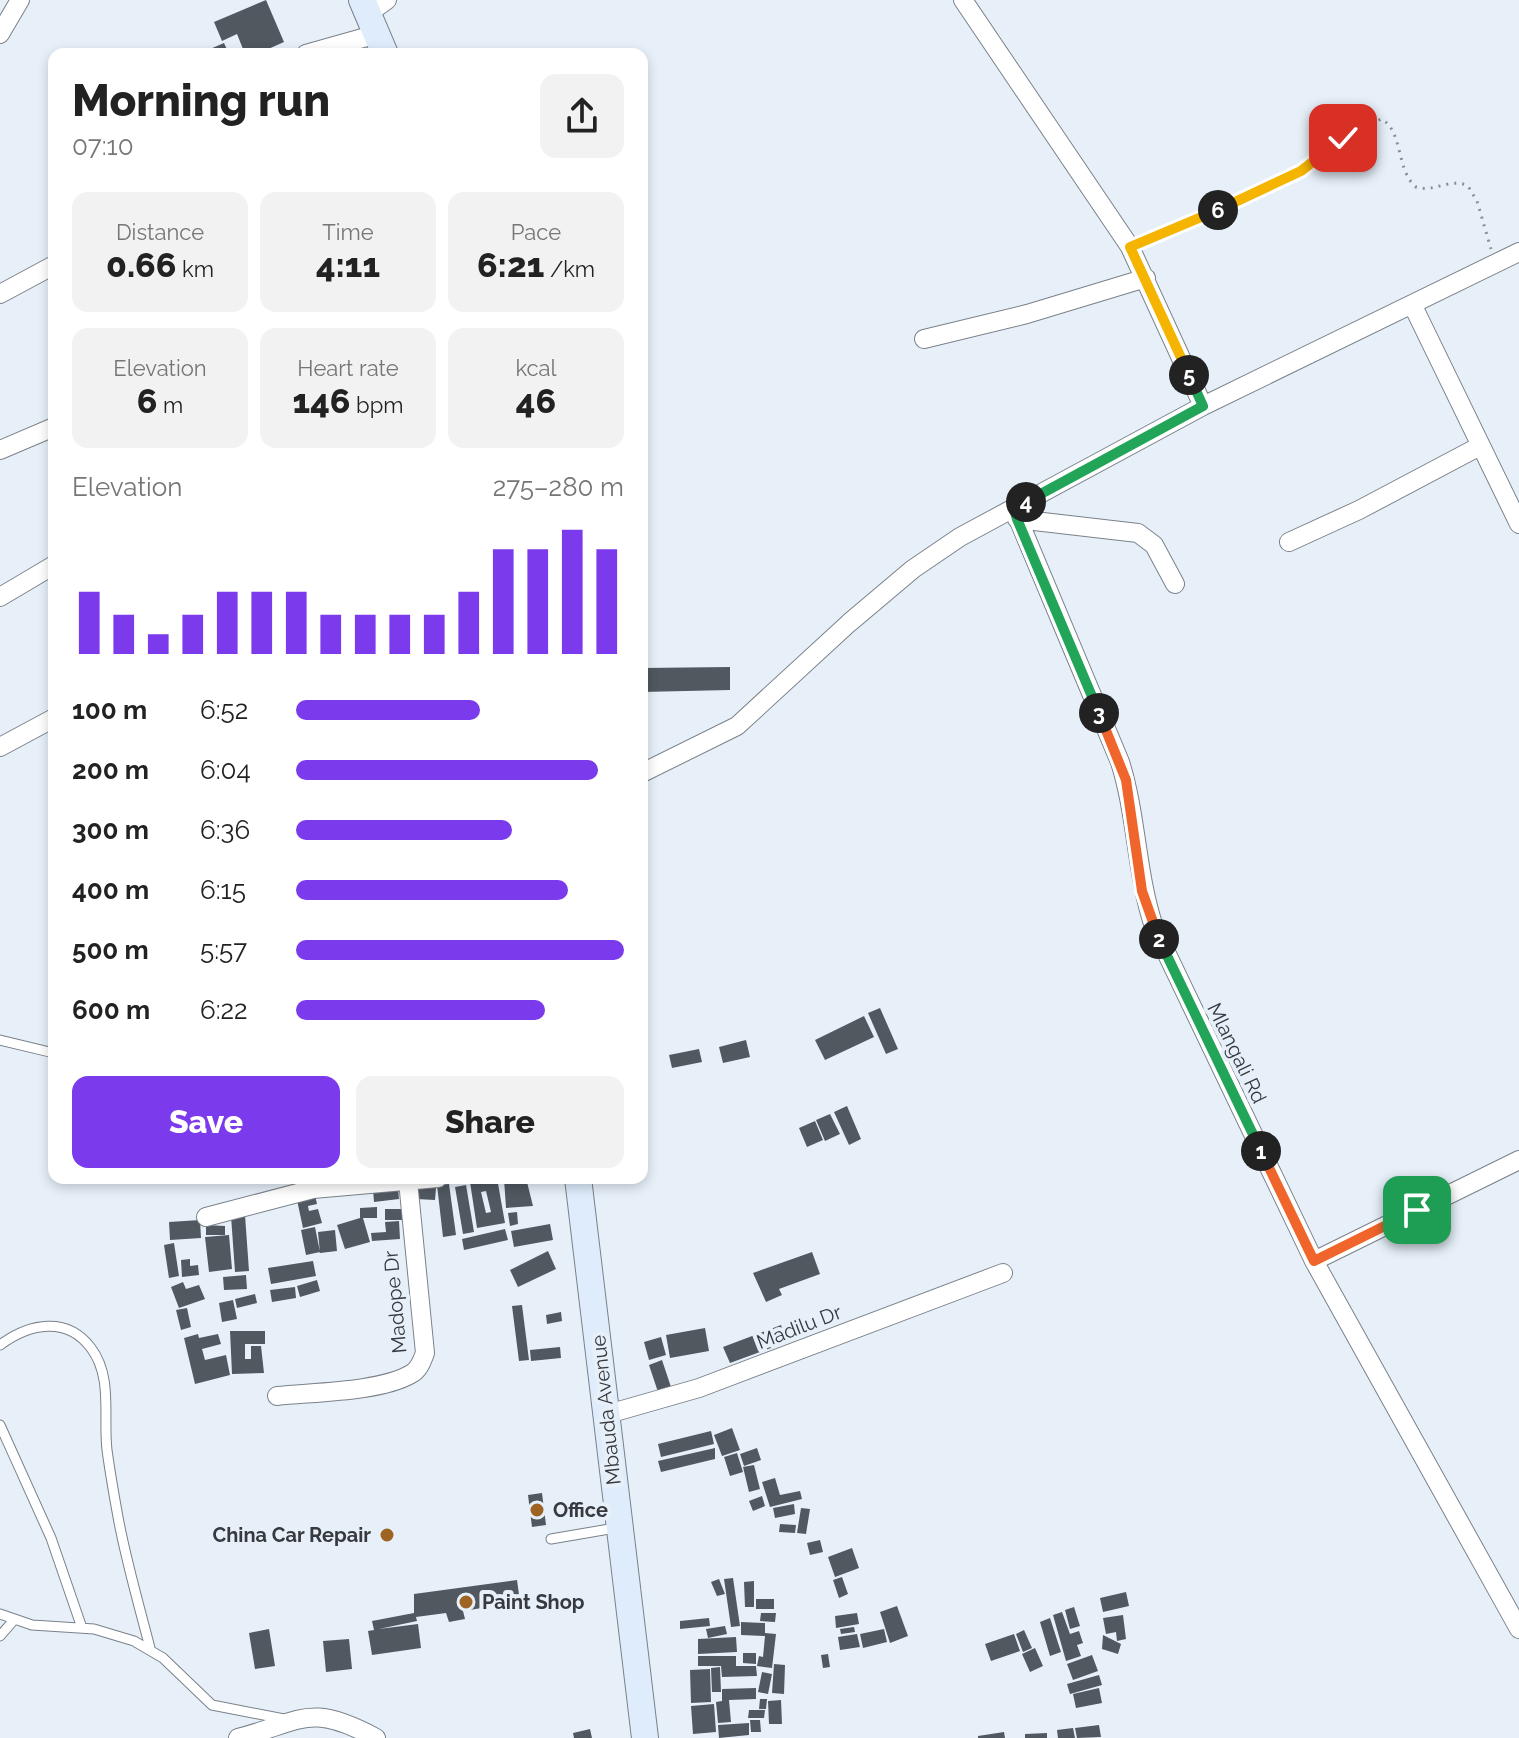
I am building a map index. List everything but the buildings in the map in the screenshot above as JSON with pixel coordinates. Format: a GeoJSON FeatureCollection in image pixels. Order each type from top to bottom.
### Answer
{"type":"FeatureCollection","features":[{"type":"Feature","properties":{"kind":"street"},"geometry":{"type":"LineString","coordinates":[[0,34],[20,0]]}},
{"type":"Feature","properties":{"kind":"street"},"geometry":{"type":"LineString","coordinates":[[963,0],[1130,247],[1203,406]]}},
{"type":"Feature","properties":{"kind":"street"},"geometry":{"type":"LineString","coordinates":[[318,48],[376,20]]}},
{"type":"Feature","properties":{"kind":"street"},"geometry":{"type":"LineString","coordinates":[[648,770],[737,726],[913,569],[960,537],[1016,514],[1203,406],[1519,252]]}},
{"type":"Feature","properties":{"kind":"street"},"geometry":{"type":"LineString","coordinates":[[0,294],[48,268]]}},
{"type":"Feature","properties":{"kind":"street"},"geometry":{"type":"LineString","coordinates":[[924,339],[1027,314],[1146,278]]}},
{"type":"Feature","properties":{"kind":"street"},"geometry":{"type":"LineString","coordinates":[[1413,306],[1519,524]]}},
{"type":"Feature","properties":{"kind":"street"},"geometry":{"type":"LineString","coordinates":[[0,450],[48,430]]}},
{"type":"Feature","properties":{"kind":"street"},"geometry":{"type":"LineString","coordinates":[[1289,542],[1359,510],[1480,446]]}},
{"type":"Feature","properties":{"kind":"street"},"geometry":{"type":"LineString","coordinates":[[1016,514],[1138,533],[1154,545],[1175,584]]}},
{"type":"Feature","properties":{"kind":"street","name":"Mlangali Rd"},"geometry":{"type":"LineString","coordinates":[[1016,514],[1120,762],[1130,804],[1142,891],[1154,927],[1314,1261],[1519,1629]]}},
{"type":"Feature","properties":{"kind":"street"},"geometry":{"type":"LineString","coordinates":[[0,597],[48,569]]}},
{"type":"Feature","properties":{"kind":"street"},"geometry":{"type":"LineString","coordinates":[[0,747],[48,721]]}},
{"type":"Feature","properties":{"kind":"street"},"geometry":{"type":"LineString","coordinates":[[1314,1261],[1519,1160]]}},
{"type":"Feature","properties":{"kind":"street"},"geometry":{"type":"LineString","coordinates":[[206,1217],[294,1192],[377,1184]]}},
{"type":"Feature","properties":{"kind":"street","name":"Madope Dr"},"geometry":{"type":"LineString","coordinates":[[277,1396],[376,1384],[412,1374],[422,1364],[425,1353],[408,1184]]}},
{"type":"Feature","properties":{"kind":"street","name":"Mbauda Avenue"},"geometry":{"type":"LineString","coordinates":[[579,1184],[645,1738]]}},
{"type":"Feature","properties":{"kind":"street","name":"Madilu Dr"},"geometry":{"type":"LineString","coordinates":[[608,1414],[699,1388],[1003,1273]]}},
{"type":"Feature","properties":{"kind":"street"},"geometry":{"type":"LineString","coordinates":[[238,1738],[287,1720],[332,1717],[376,1738]]}},
{"type":"Feature","properties":{"kind":"lane"},"geometry":{"type":"LineString","coordinates":[[0,1040],[48,1052]]}},
{"type":"Feature","properties":{"kind":"lane"},"geometry":{"type":"LineString","coordinates":[[0,1345],[30,1328],[51,1325],[69,1328],[90,1346],[98,1360],[106,1402],[107,1449],[118,1519],[150,1648]]}},
{"type":"Feature","properties":{"kind":"lane"},"geometry":{"type":"LineString","coordinates":[[0,1425],[51,1538],[82,1628]]}},
{"type":"Feature","properties":{"kind":"lane"},"geometry":{"type":"LineString","coordinates":[[551,1539],[619,1528]]}},
{"type":"Feature","properties":{"kind":"lane"},"geometry":{"type":"LineString","coordinates":[[0,1614],[13,1621],[82,1628],[150,1648],[212,1705],[287,1720]]}},
{"type":"Feature","properties":{"kind":"lane"},"geometry":{"type":"LineString","coordinates":[[0,1636],[13,1621]]}},
{"type":"Feature","properties":{"kind":"path"},"geometry":{"type":"LineString","coordinates":[[1130,247],[1296,173],[1336,142],[1381,119],[1391,130],[1405,174],[1416,187],[1429,190],[1458,182],[1472,191],[1495,264]]}},
{"type":"Feature","properties":{"kind":"place","name":"Office"},"geometry":{"type":"Point","coordinates":[537,1510]}},
{"type":"Feature","properties":{"kind":"place","name":"China Car Repair"},"geometry":{"type":"Point","coordinates":[387,1535]}},
{"type":"Feature","properties":{"kind":"place","name":"Paint Shop"},"geometry":{"type":"Point","coordinates":[466,1602]}},
{"type":"Feature","properties":{"kind":"route"},"geometry":{"type":"LineString","coordinates":[[1343,138],[1296,173],[1130,247],[1203,406],[1014,509],[1120,762],[1126,780],[1142,891],[1154,927],[1187,1002],[1314,1261],[1417,1210]]}}]}
